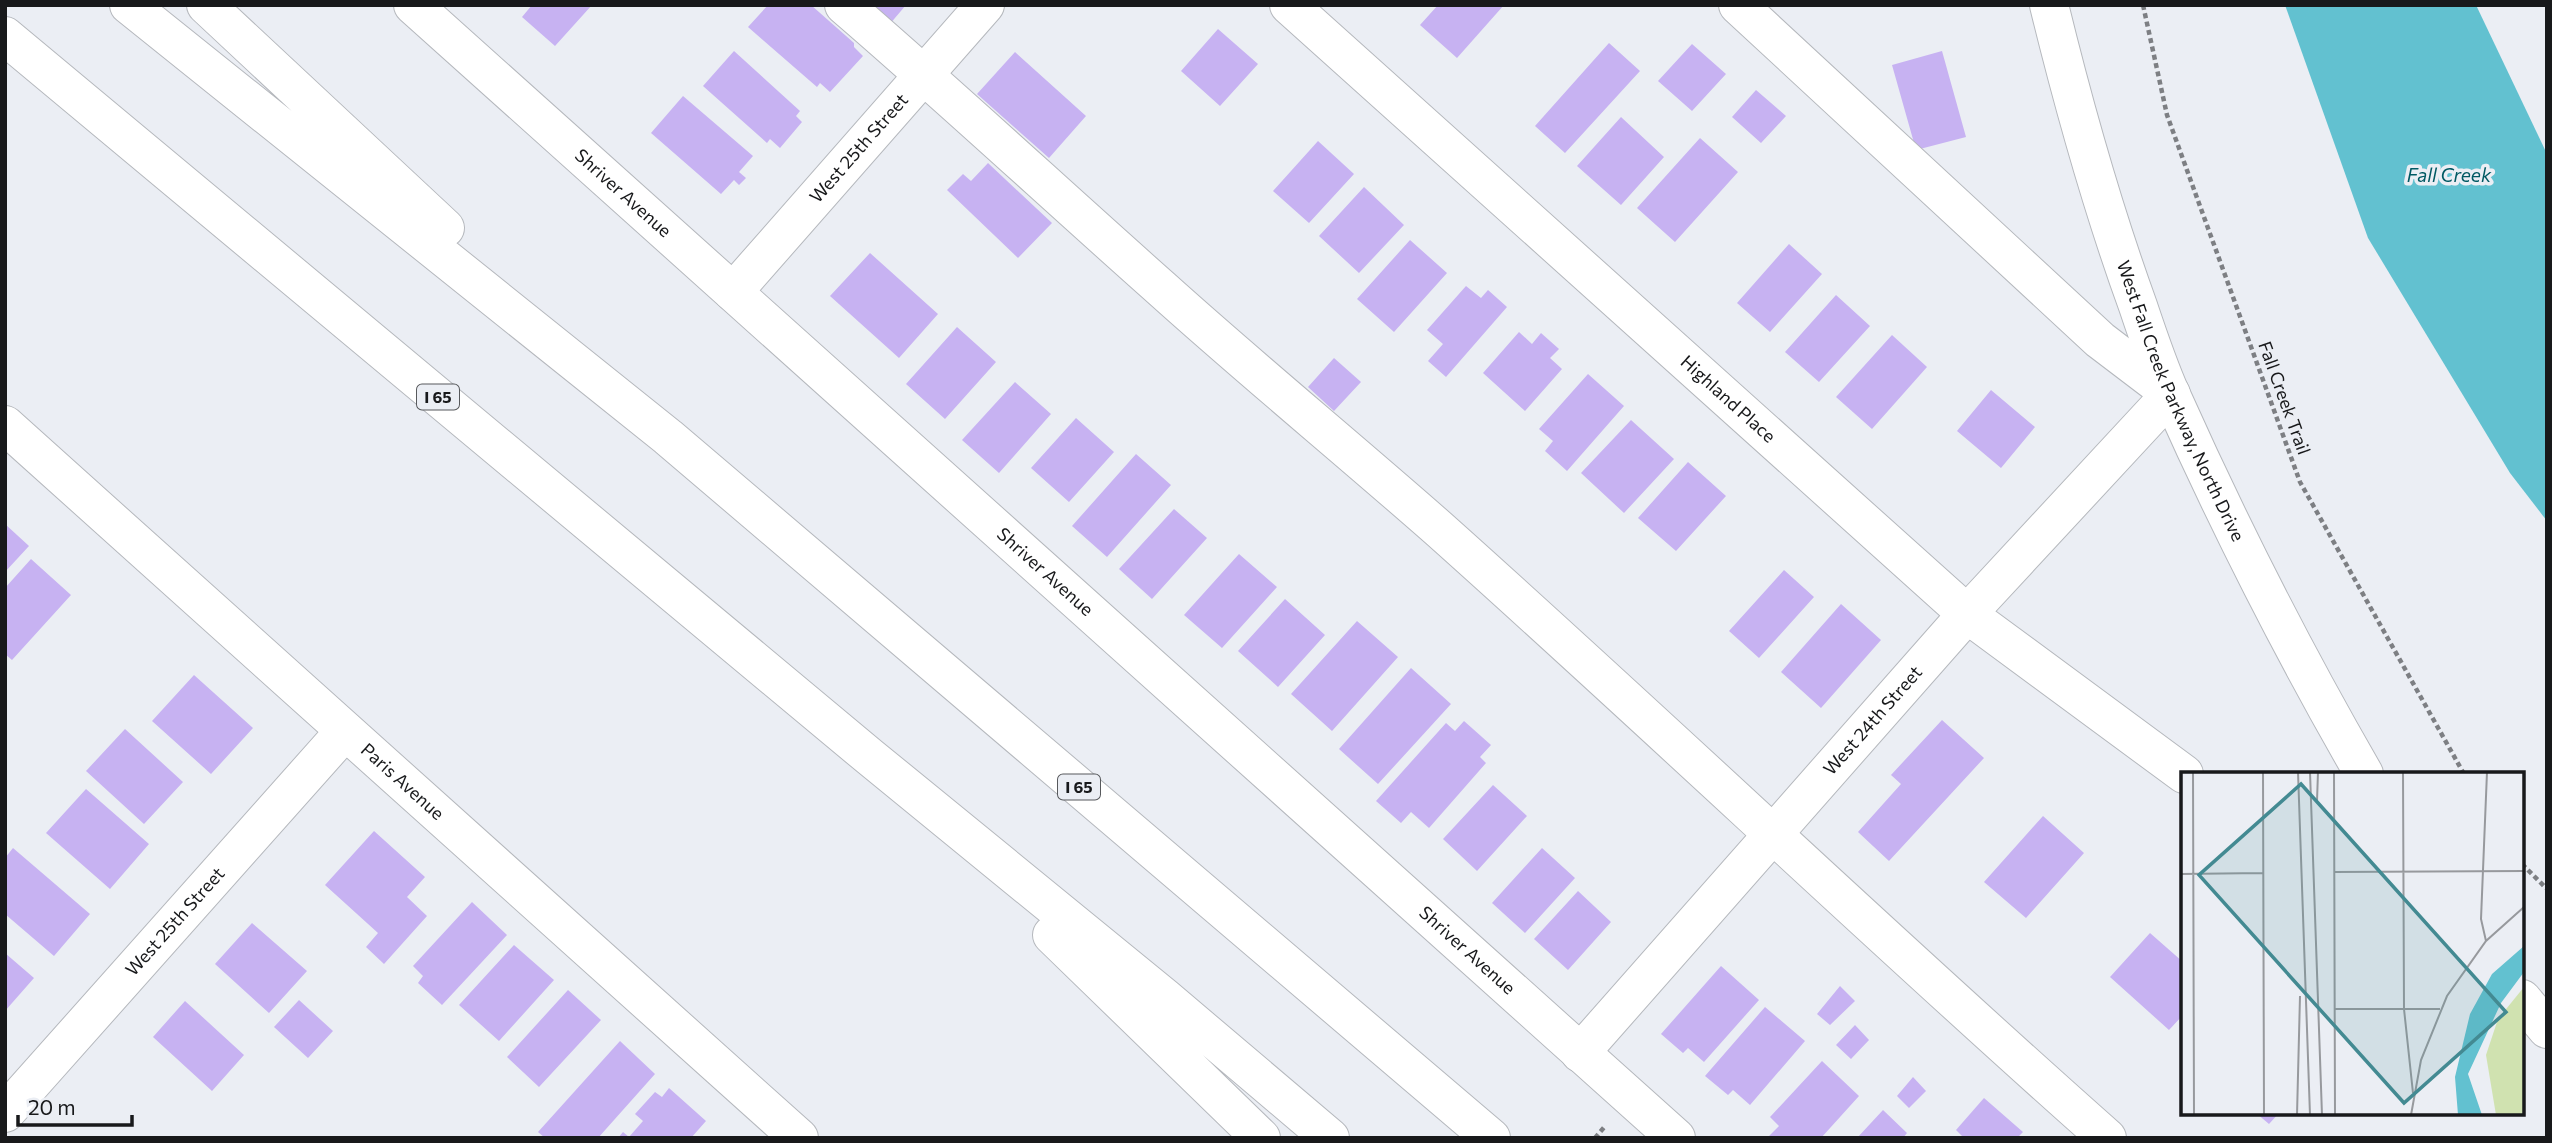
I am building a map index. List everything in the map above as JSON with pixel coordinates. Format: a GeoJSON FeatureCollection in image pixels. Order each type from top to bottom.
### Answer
{"type":"FeatureCollection","features":[{"type":"Feature","properties":{"kind":"main road","name":"I 65"},"geometry":{"type":"LineString","coordinates":[[130,5],[668,437],[1491,1138]]}},
{"type":"Feature","properties":{"kind":"main road"},"geometry":{"type":"LineString","coordinates":[[206,5],[668,437]]}},
{"type":"Feature","properties":{"kind":"main road","name":"Shriver Avenue"},"geometry":{"type":"LineString","coordinates":[[413,5],[1676,1138]]}},
{"type":"Feature","properties":{"kind":"main road"},"geometry":{"type":"LineString","coordinates":[[844,5],[925,74],[1162,290],[1438,529],[2106,1138]]}},
{"type":"Feature","properties":{"kind":"main road","name":"West 25th Street"},"geometry":{"type":"LineString","coordinates":[[733,292],[985,5]]}},
{"type":"Feature","properties":{"kind":"main road","name":"Highland Place"},"geometry":{"type":"LineString","coordinates":[[1289,5],[1967,614],[2181,772]]}},
{"type":"Feature","properties":{"kind":"main road"},"geometry":{"type":"LineString","coordinates":[[1738,5],[2100,340],[2171,394]]}},
{"type":"Feature","properties":{"kind":"main road","name":"West Fall Creek Parkway, North Drive"},"geometry":{"type":"LineString","coordinates":[[2049,5],[2071,95],[2101,198],[2171,394],[2250,566],[2363,772]]}},
{"type":"Feature","properties":{"kind":"main road","name":"I 65"},"geometry":{"type":"LineString","coordinates":[[5,36],[870,757],[1165,998],[1330,1138]]}},
{"type":"Feature","properties":{"kind":"main road","name":"West 24th Street"},"geometry":{"type":"LineString","coordinates":[[1580,1053],[1967,614],[2171,394]]}},
{"type":"Feature","properties":{"kind":"main road","name":"Paris Avenue"},"geometry":{"type":"LineString","coordinates":[[5,425],[799,1138]]}},
{"type":"Feature","properties":{"kind":"main road","name":"West 25th Street"},"geometry":{"type":"LineString","coordinates":[[5,1112],[345,732]]}},
{"type":"Feature","properties":{"kind":"main road"},"geometry":{"type":"LineString","coordinates":[[870,757],[1261,1138]]}},
{"type":"Feature","properties":{"kind":"main road"},"geometry":{"type":"LineString","coordinates":[[2524,1001],[2547,1029]]}},
{"type":"Feature","properties":{"kind":"main road"},"geometry":{"type":"LineString","coordinates":[[2524,1025],[2547,1042]]}},
{"type":"Feature","properties":{"kind":"path","name":"Fall Creek Trail"},"geometry":{"type":"LineString","coordinates":[[2143,5],[2167,115],[2300,482],[2463,772]]}},
{"type":"Feature","properties":{"kind":"path"},"geometry":{"type":"LineString","coordinates":[[2524,866],[2547,889]]}},
{"type":"Feature","properties":{"kind":"water","name":"Fall Creek"},"geometry":{"type":"Polygon","coordinates":[[[2285,5],[2476,5],[2547,154],[2547,521],[2510,473],[2368,238],[2285,5]]]}},
{"type":"Feature","properties":{"kind":"building"},"geometry":{"type":"Polygon","coordinates":[[[532,5],[592,5],[555,46],[522,17],[532,5]]]}},
{"type":"Feature","properties":{"kind":"building"},"geometry":{"type":"Polygon","coordinates":[[[768,5],[811,5],[854,43],[854,47],[863,56],[830,92],[820,83],[817,87],[748,27],[768,5]]]}},
{"type":"Feature","properties":{"kind":"building"},"geometry":{"type":"Polygon","coordinates":[[[867,5],[906,5],[889,25],[867,5]]]}},
{"type":"Feature","properties":{"kind":"building"},"geometry":{"type":"Polygon","coordinates":[[[1438,5],[1504,5],[1457,58],[1420,25],[1438,5]]]}},
{"type":"Feature","properties":{"kind":"building"},"geometry":{"type":"Polygon","coordinates":[[[1218,29],[1258,64],[1220,106],[1181,71],[1218,29]]]}},
{"type":"Feature","properties":{"kind":"building"},"geometry":{"type":"Polygon","coordinates":[[[1609,43],[1640,71],[1565,153],[1535,126],[1609,43]]]}},
{"type":"Feature","properties":{"kind":"building"},"geometry":{"type":"Polygon","coordinates":[[[1692,44],[1726,74],[1692,111],[1658,81],[1692,44]]]}},
{"type":"Feature","properties":{"kind":"building"},"geometry":{"type":"Polygon","coordinates":[[[734,51],[800,111],[796,116],[802,122],[780,148],[770,139],[767,143],[703,86],[734,51]]]}},
{"type":"Feature","properties":{"kind":"building"},"geometry":{"type":"Polygon","coordinates":[[[1942,51],[1966,137],[1916,150],[1892,65],[1942,51]]]}},
{"type":"Feature","properties":{"kind":"building"},"geometry":{"type":"Polygon","coordinates":[[[1015,52],[1086,116],[1049,158],[977,94],[1015,52]]]}},
{"type":"Feature","properties":{"kind":"building"},"geometry":{"type":"Polygon","coordinates":[[[1756,90],[1786,116],[1761,143],[1732,117],[1756,90]]]}},
{"type":"Feature","properties":{"kind":"building"},"geometry":{"type":"Polygon","coordinates":[[[683,96],[753,156],[739,172],[746,178],[739,185],[734,180],[721,194],[651,133],[683,96]]]}},
{"type":"Feature","properties":{"kind":"building"},"geometry":{"type":"Polygon","coordinates":[[[1621,117],[1664,157],[1621,205],[1577,166],[1621,117]]]}},
{"type":"Feature","properties":{"kind":"building"},"geometry":{"type":"Polygon","coordinates":[[[1700,138],[1738,172],[1675,242],[1637,208],[1700,138]]]}},
{"type":"Feature","properties":{"kind":"building"},"geometry":{"type":"Polygon","coordinates":[[[1318,141],[1354,174],[1309,223],[1273,191],[1318,141]]]}},
{"type":"Feature","properties":{"kind":"building"},"geometry":{"type":"Polygon","coordinates":[[[988,163],[1052,223],[1018,258],[947,190],[963,174],[971,181],[988,163]]]}},
{"type":"Feature","properties":{"kind":"building"},"geometry":{"type":"Polygon","coordinates":[[[1364,187],[1404,225],[1359,273],[1319,236],[1364,187]]]}},
{"type":"Feature","properties":{"kind":"building"},"geometry":{"type":"Polygon","coordinates":[[[1410,240],[1447,273],[1394,332],[1357,299],[1410,240]]]}},
{"type":"Feature","properties":{"kind":"building"},"geometry":{"type":"Polygon","coordinates":[[[1789,244],[1822,274],[1770,332],[1737,303],[1789,244]]]}},
{"type":"Feature","properties":{"kind":"building"},"geometry":{"type":"Polygon","coordinates":[[[870,253],[938,314],[899,358],[830,296],[870,253]]]}},
{"type":"Feature","properties":{"kind":"building"},"geometry":{"type":"Polygon","coordinates":[[[1466,286],[1481,298],[1488,290],[1507,307],[1446,377],[1428,361],[1443,344],[1427,330],[1466,286]]]}},
{"type":"Feature","properties":{"kind":"building"},"geometry":{"type":"Polygon","coordinates":[[[1836,295],[1870,326],[1819,382],[1785,352],[1836,295]]]}},
{"type":"Feature","properties":{"kind":"building"},"geometry":{"type":"Polygon","coordinates":[[[957,327],[996,362],[945,419],[906,384],[957,327]]]}},
{"type":"Feature","properties":{"kind":"building"},"geometry":{"type":"Polygon","coordinates":[[[1519,332],[1532,344],[1541,333],[1559,349],[1550,358],[1562,369],[1525,411],[1483,373],[1519,332]]]}},
{"type":"Feature","properties":{"kind":"building"},"geometry":{"type":"Polygon","coordinates":[[[1892,335],[1927,367],[1872,429],[1836,397],[1892,335]]]}},
{"type":"Feature","properties":{"kind":"building"},"geometry":{"type":"Polygon","coordinates":[[[1334,358],[1361,382],[1334,411],[1308,387],[1334,358]]]}},
{"type":"Feature","properties":{"kind":"building"},"geometry":{"type":"Polygon","coordinates":[[[1588,374],[1624,406],[1567,471],[1545,451],[1553,441],[1539,429],[1588,374]]]}},
{"type":"Feature","properties":{"kind":"building"},"geometry":{"type":"Polygon","coordinates":[[[1015,382],[1051,414],[999,473],[962,440],[1015,382]]]}},
{"type":"Feature","properties":{"kind":"building"},"geometry":{"type":"Polygon","coordinates":[[[1991,390],[2035,427],[2001,468],[1957,431],[1991,390]]]}},
{"type":"Feature","properties":{"kind":"building"},"geometry":{"type":"Polygon","coordinates":[[[1076,418],[1114,452],[1069,502],[1031,468],[1076,418]]]}},
{"type":"Feature","properties":{"kind":"building"},"geometry":{"type":"Polygon","coordinates":[[[1631,420],[1674,459],[1624,513],[1581,473],[1631,420]]]}},
{"type":"Feature","properties":{"kind":"building"},"geometry":{"type":"Polygon","coordinates":[[[1136,454],[1171,485],[1107,557],[1072,526],[1136,454]]]}},
{"type":"Feature","properties":{"kind":"building"},"geometry":{"type":"Polygon","coordinates":[[[1688,462],[1726,496],[1676,551],[1638,518],[1688,462]]]}},
{"type":"Feature","properties":{"kind":"building"},"geometry":{"type":"Polygon","coordinates":[[[1174,509],[1207,538],[1152,599],[1119,569],[1174,509]]]}},
{"type":"Feature","properties":{"kind":"building"},"geometry":{"type":"Polygon","coordinates":[[[5,524],[29,546],[5,572],[5,524]]]}},
{"type":"Feature","properties":{"kind":"building"},"geometry":{"type":"Polygon","coordinates":[[[1239,554],[1277,587],[1222,648],[1184,615],[1239,554]]]}},
{"type":"Feature","properties":{"kind":"building"},"geometry":{"type":"Polygon","coordinates":[[[31,559],[71,595],[12,660],[5,654],[5,588],[31,559]]]}},
{"type":"Feature","properties":{"kind":"building"},"geometry":{"type":"Polygon","coordinates":[[[1784,570],[1814,597],[1759,658],[1729,631],[1784,570]]]}},
{"type":"Feature","properties":{"kind":"building"},"geometry":{"type":"Polygon","coordinates":[[[1285,599],[1325,635],[1278,687],[1238,651],[1285,599]]]}},
{"type":"Feature","properties":{"kind":"building"},"geometry":{"type":"Polygon","coordinates":[[[1841,604],[1881,640],[1821,708],[1781,672],[1841,604]]]}},
{"type":"Feature","properties":{"kind":"building"},"geometry":{"type":"Polygon","coordinates":[[[1357,621],[1398,657],[1332,731],[1291,694],[1357,621]]]}},
{"type":"Feature","properties":{"kind":"building"},"geometry":{"type":"Polygon","coordinates":[[[1411,668],[1451,704],[1378,784],[1339,749],[1411,668]]]}},
{"type":"Feature","properties":{"kind":"building"},"geometry":{"type":"Polygon","coordinates":[[[194,675],[253,728],[211,774],[152,721],[194,675]]]}},
{"type":"Feature","properties":{"kind":"building"},"geometry":{"type":"Polygon","coordinates":[[[1942,720],[1984,758],[1889,861],[1858,832],[1901,784],[1891,775],[1942,720]]]}},
{"type":"Feature","properties":{"kind":"building"},"geometry":{"type":"Polygon","coordinates":[[[1464,721],[1491,745],[1480,757],[1486,763],[1429,828],[1411,812],[1401,823],[1376,801],[1446,723],[1455,731],[1464,721]]]}},
{"type":"Feature","properties":{"kind":"building"},"geometry":{"type":"Polygon","coordinates":[[[125,729],[183,782],[144,824],[86,771],[125,729]]]}},
{"type":"Feature","properties":{"kind":"building"},"geometry":{"type":"Polygon","coordinates":[[[1493,785],[1527,816],[1477,871],[1443,839],[1493,785]]]}},
{"type":"Feature","properties":{"kind":"building"},"geometry":{"type":"Polygon","coordinates":[[[86,789],[149,844],[110,889],[46,833],[86,789]]]}},
{"type":"Feature","properties":{"kind":"building"},"geometry":{"type":"Polygon","coordinates":[[[2043,816],[2084,853],[2026,918],[1984,882],[2043,816]]]}},
{"type":"Feature","properties":{"kind":"building"},"geometry":{"type":"Polygon","coordinates":[[[374,831],[425,877],[407,897],[427,916],[384,964],[366,947],[378,933],[325,885],[374,831]]]}},
{"type":"Feature","properties":{"kind":"building"},"geometry":{"type":"Polygon","coordinates":[[[13,848],[90,914],[54,956],[5,914],[5,858],[13,848]]]}},
{"type":"Feature","properties":{"kind":"building"},"geometry":{"type":"Polygon","coordinates":[[[1542,848],[1575,878],[1525,933],[1492,903],[1542,848]]]}},
{"type":"Feature","properties":{"kind":"building"},"geometry":{"type":"Polygon","coordinates":[[[1578,891],[1611,922],[1568,970],[1534,939],[1578,891]]]}},
{"type":"Feature","properties":{"kind":"building"},"geometry":{"type":"Polygon","coordinates":[[[472,902],[507,935],[442,1005],[418,983],[423,976],[413,966],[472,902]]]}},
{"type":"Feature","properties":{"kind":"building"},"geometry":{"type":"Polygon","coordinates":[[[252,923],[307,971],[269,1013],[215,964],[252,923]]]}},
{"type":"Feature","properties":{"kind":"building"},"geometry":{"type":"Polygon","coordinates":[[[2150,933],[2181,960],[2181,1017],[2169,1030],[2110,977],[2150,933]]]}},
{"type":"Feature","properties":{"kind":"building"},"geometry":{"type":"Polygon","coordinates":[[[514,945],[554,980],[499,1041],[459,1005],[514,945]]]}},
{"type":"Feature","properties":{"kind":"building"},"geometry":{"type":"Polygon","coordinates":[[[5,953],[34,978],[5,1011],[5,953]]]}},
{"type":"Feature","properties":{"kind":"building"},"geometry":{"type":"Polygon","coordinates":[[[1721,966],[1759,1000],[1704,1062],[1688,1048],[1683,1053],[1661,1034],[1721,966]]]}},
{"type":"Feature","properties":{"kind":"building"},"geometry":{"type":"Polygon","coordinates":[[[1840,986],[1855,1001],[1830,1025],[1817,1014],[1840,986]]]}},
{"type":"Feature","properties":{"kind":"building"},"geometry":{"type":"Polygon","coordinates":[[[568,990],[601,1020],[539,1087],[507,1057],[568,990]]]}},
{"type":"Feature","properties":{"kind":"building"},"geometry":{"type":"Polygon","coordinates":[[[299,1000],[333,1031],[308,1058],[274,1027],[299,1000]]]}},
{"type":"Feature","properties":{"kind":"building"},"geometry":{"type":"Polygon","coordinates":[[[185,1001],[244,1055],[212,1091],[153,1037],[185,1001]]]}},
{"type":"Feature","properties":{"kind":"building"},"geometry":{"type":"Polygon","coordinates":[[[1765,1007],[1805,1041],[1750,1105],[1733,1090],[1728,1095],[1705,1076],[1765,1007]]]}},
{"type":"Feature","properties":{"kind":"building"},"geometry":{"type":"Polygon","coordinates":[[[1855,1025],[1869,1040],[1851,1059],[1836,1045],[1855,1025]]]}},
{"type":"Feature","properties":{"kind":"building"},"geometry":{"type":"Polygon","coordinates":[[[620,1041],[655,1074],[598,1138],[545,1138],[538,1132],[620,1041]]]}},
{"type":"Feature","properties":{"kind":"building"},"geometry":{"type":"Polygon","coordinates":[[[1822,1061],[1859,1096],[1821,1138],[1767,1138],[1779,1126],[1770,1117],[1822,1061]]]}},
{"type":"Feature","properties":{"kind":"building"},"geometry":{"type":"Polygon","coordinates":[[[1913,1077],[1926,1091],[1909,1108],[1897,1096],[1913,1077]]]}},
{"type":"Feature","properties":{"kind":"building"},"geometry":{"type":"Polygon","coordinates":[[[669,1088],[706,1121],[691,1138],[618,1138],[623,1132],[629,1137],[643,1121],[635,1114],[655,1092],[662,1097],[669,1088]]]}},
{"type":"Feature","properties":{"kind":"building"},"geometry":{"type":"Polygon","coordinates":[[[1984,1098],[2023,1132],[2017,1138],[1964,1138],[1956,1130],[1984,1098]]]}},
{"type":"Feature","properties":{"kind":"building"},"geometry":{"type":"Polygon","coordinates":[[[1883,1110],[1907,1133],[1903,1138],[1857,1138],[1883,1110]]]}},
{"type":"Feature","properties":{"kind":"building"},"geometry":{"type":"Polygon","coordinates":[[[2258,1115],[2277,1115],[2269,1124],[2258,1115]]]}}]}
